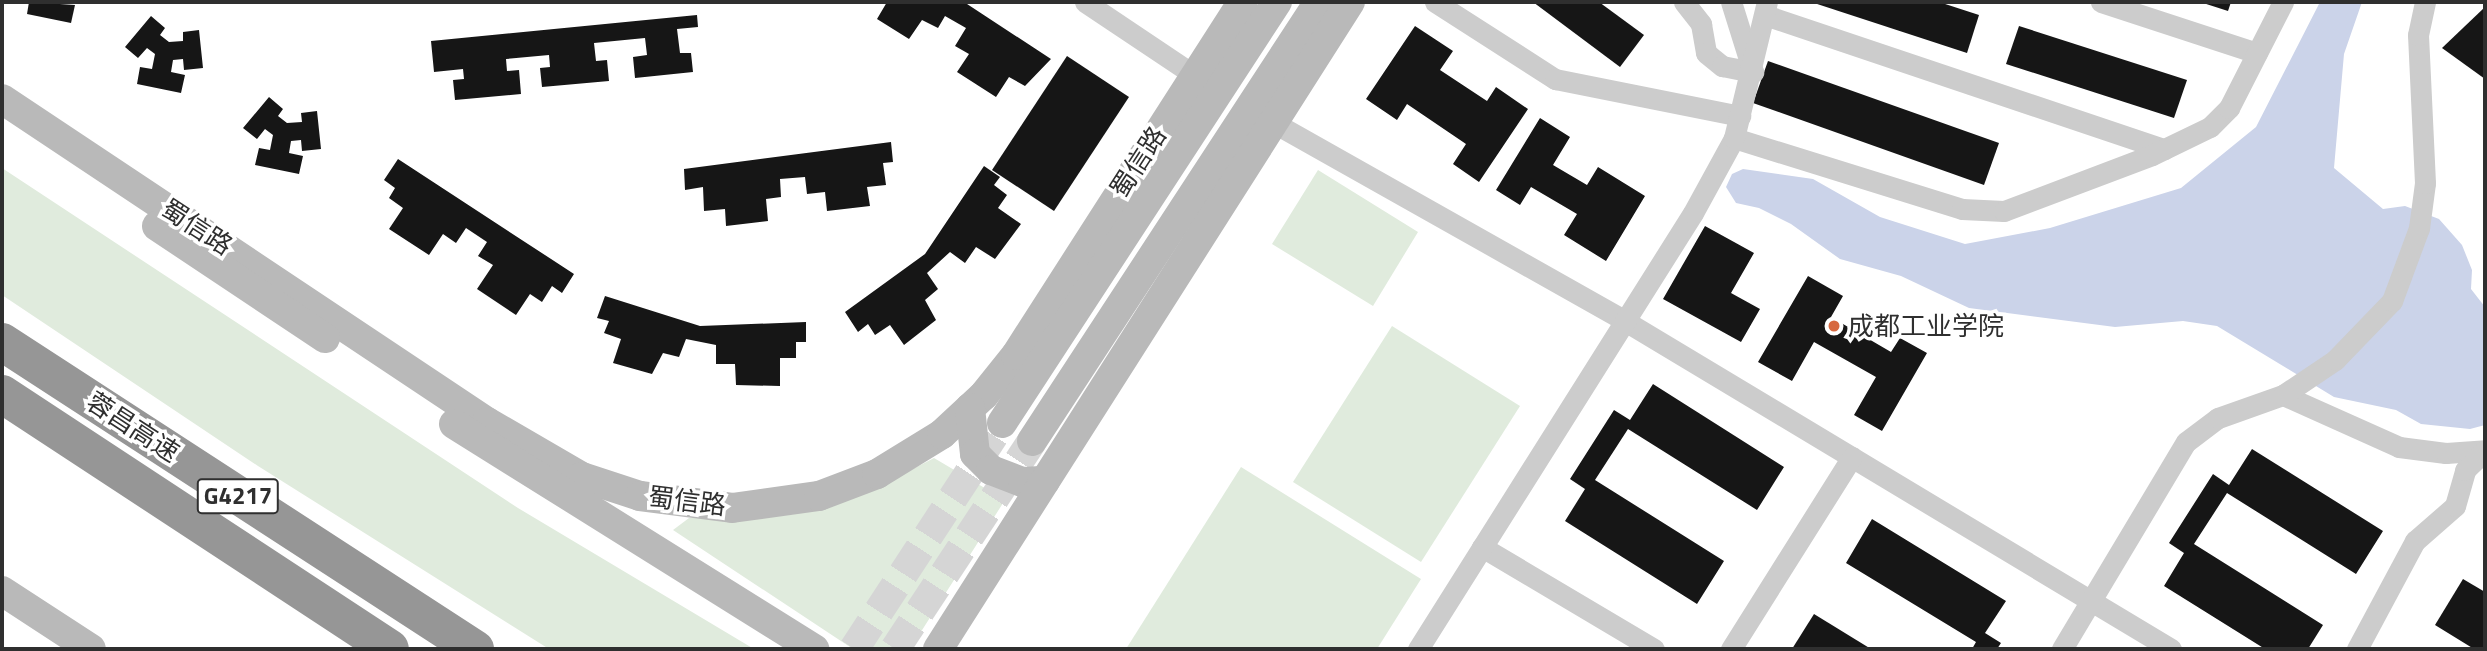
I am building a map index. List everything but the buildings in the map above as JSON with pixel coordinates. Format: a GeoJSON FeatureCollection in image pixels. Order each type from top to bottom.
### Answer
{"type":"FeatureCollection","features":[{"type":"Feature","properties":{"kind":"highway","name":"蓉昌高速"},"geometry":{"type":"LineString","coordinates":[[2,342],[475,649]]}},
{"type":"Feature","properties":{"kind":"highway","name":"蓉昌高速"},"geometry":{"type":"LineString","coordinates":[[2,394],[390,649]]}},
{"type":"Feature","properties":{"kind":"main road","name":"蜀信路"},"geometry":{"type":"LineString","coordinates":[[2,99],[487,422],[582,477],[640,496],[700,506],[732,508],[819,496],[877,474],[942,434],[970,408],[1016,355],[1243,2]]}},
{"type":"Feature","properties":{"kind":"main road"},"geometry":{"type":"LineString","coordinates":[[1002,423],[1277,2]]}},
{"type":"Feature","properties":{"kind":"main road"},"geometry":{"type":"LineString","coordinates":[[1032,441],[1319,2]]}},
{"type":"Feature","properties":{"kind":"main road"},"geometry":{"type":"LineString","coordinates":[[938,649],[1276,124],[1350,2]]}},
{"type":"Feature","properties":{"kind":"main road","name":"蜀信路"},"geometry":{"type":"LineString","coordinates":[[2,124],[499,454],[815,649]]}},
{"type":"Feature","properties":{"kind":"main road"},"geometry":{"type":"LineString","coordinates":[[970,408],[975,454],[991,470],[1023,482],[1045,481]]}},
{"type":"Feature","properties":{"kind":"main road"},"geometry":{"type":"LineString","coordinates":[[582,477],[612,501],[825,636],[815,649]]}},
{"type":"Feature","properties":{"kind":"main road"},"geometry":{"type":"LineString","coordinates":[[2,591],[91,649]]}},
{"type":"Feature","properties":{"kind":"main road"},"geometry":{"type":"LineString","coordinates":[[41,617],[114,649]]}},
{"type":"Feature","properties":{"kind":"street"},"geometry":{"type":"LineString","coordinates":[[1084,2],[1194,75]]}},
{"type":"Feature","properties":{"kind":"street"},"geometry":{"type":"LineString","coordinates":[[1435,2],[1555,79],[1740,116]]}},
{"type":"Feature","properties":{"kind":"street"},"geometry":{"type":"LineString","coordinates":[[1684,2],[1701,24],[1706,53],[1722,65],[1753,72]]}},
{"type":"Feature","properties":{"kind":"street"},"geometry":{"type":"LineString","coordinates":[[1731,2],[1753,72]]}},
{"type":"Feature","properties":{"kind":"street"},"geometry":{"type":"LineString","coordinates":[[2101,2],[2257,53]]}},
{"type":"Feature","properties":{"kind":"street"},"geometry":{"type":"LineString","coordinates":[[1734,138],[1962,209],[2004,211],[2164,149],[2210,127],[2220,118],[2283,2]]}},
{"type":"Feature","properties":{"kind":"street"},"geometry":{"type":"LineString","coordinates":[[2063,649],[2186,442],[2218,418],[2283,394],[2344,352],[2392,301],[2419,228],[2425,183],[2418,35],[2426,2]]}},
{"type":"Feature","properties":{"kind":"street"},"geometry":{"type":"LineString","coordinates":[[1418,649],[1625,321],[1734,138],[1753,72],[1766,8],[2164,149]]}},
{"type":"Feature","properties":{"kind":"street"},"geometry":{"type":"LineString","coordinates":[[1276,124],[1625,321],[2171,649]]}},
{"type":"Feature","properties":{"kind":"street"},"geometry":{"type":"LineString","coordinates":[[2283,394],[2399,447],[2446,453],[2485,451]]}},
{"type":"Feature","properties":{"kind":"street"},"geometry":{"type":"LineString","coordinates":[[2357,649],[2415,541],[2455,506],[2465,470],[2485,451]]}},
{"type":"Feature","properties":{"kind":"street"},"geometry":{"type":"LineString","coordinates":[[1731,649],[1852,457]]}},
{"type":"Feature","properties":{"kind":"street"},"geometry":{"type":"LineString","coordinates":[[1482,547],[1654,649]]}},
{"type":"Feature","properties":{"kind":"green space"},"geometry":{"type":"Polygon","coordinates":[[[2,168],[518,508],[754,649],[549,649],[258,466],[2,295],[2,168]]]}},
{"type":"Feature","properties":{"kind":"green space"},"geometry":{"type":"Polygon","coordinates":[[[1318,170],[1418,232],[1373,306],[1272,244],[1318,170]]]}},
{"type":"Feature","properties":{"kind":"green space"},"geometry":{"type":"Polygon","coordinates":[[[1392,326],[1520,406],[1421,562],[1293,482],[1392,326]]]}},
{"type":"Feature","properties":{"kind":"green space"},"geometry":{"type":"Polygon","coordinates":[[[934,458],[1005,500],[910,649],[853,649],[673,530],[689,518],[796,514],[878,487],[934,458]]]}},
{"type":"Feature","properties":{"kind":"green space"},"geometry":{"type":"Polygon","coordinates":[[[1241,467],[1421,579],[1377,649],[1126,649],[1241,467]]]}},
{"type":"Feature","properties":{"kind":"water"},"geometry":{"type":"Polygon","coordinates":[[[2320,2],[2362,2],[2344,54],[2334,168],[2383,209],[2405,206],[2439,219],[2462,245],[2472,270],[2471,289],[2485,307],[2485,425],[2470,429],[2421,424],[2396,410],[2334,397],[2217,326],[2183,321],[2115,327],[1969,308],[1901,276],[1840,259],[1791,224],[1759,208],[1736,203],[1726,187],[1732,174],[1743,169],[1813,179],[1880,217],[1965,244],[2050,228],[2181,188],[2256,127],[2320,2]]]}},
{"type":"Feature","properties":{"kind":"tunnel"},"geometry":{"type":"LineString","coordinates":[[854,649],[1002,423]]}},
{"type":"Feature","properties":{"kind":"tunnel"},"geometry":{"type":"LineString","coordinates":[[895,649],[1032,441]]}},
{"type":"Feature","properties":{"kind":"place","name":"成都工业学院"},"geometry":{"type":"Point","coordinates":[1834,326]}}]}
